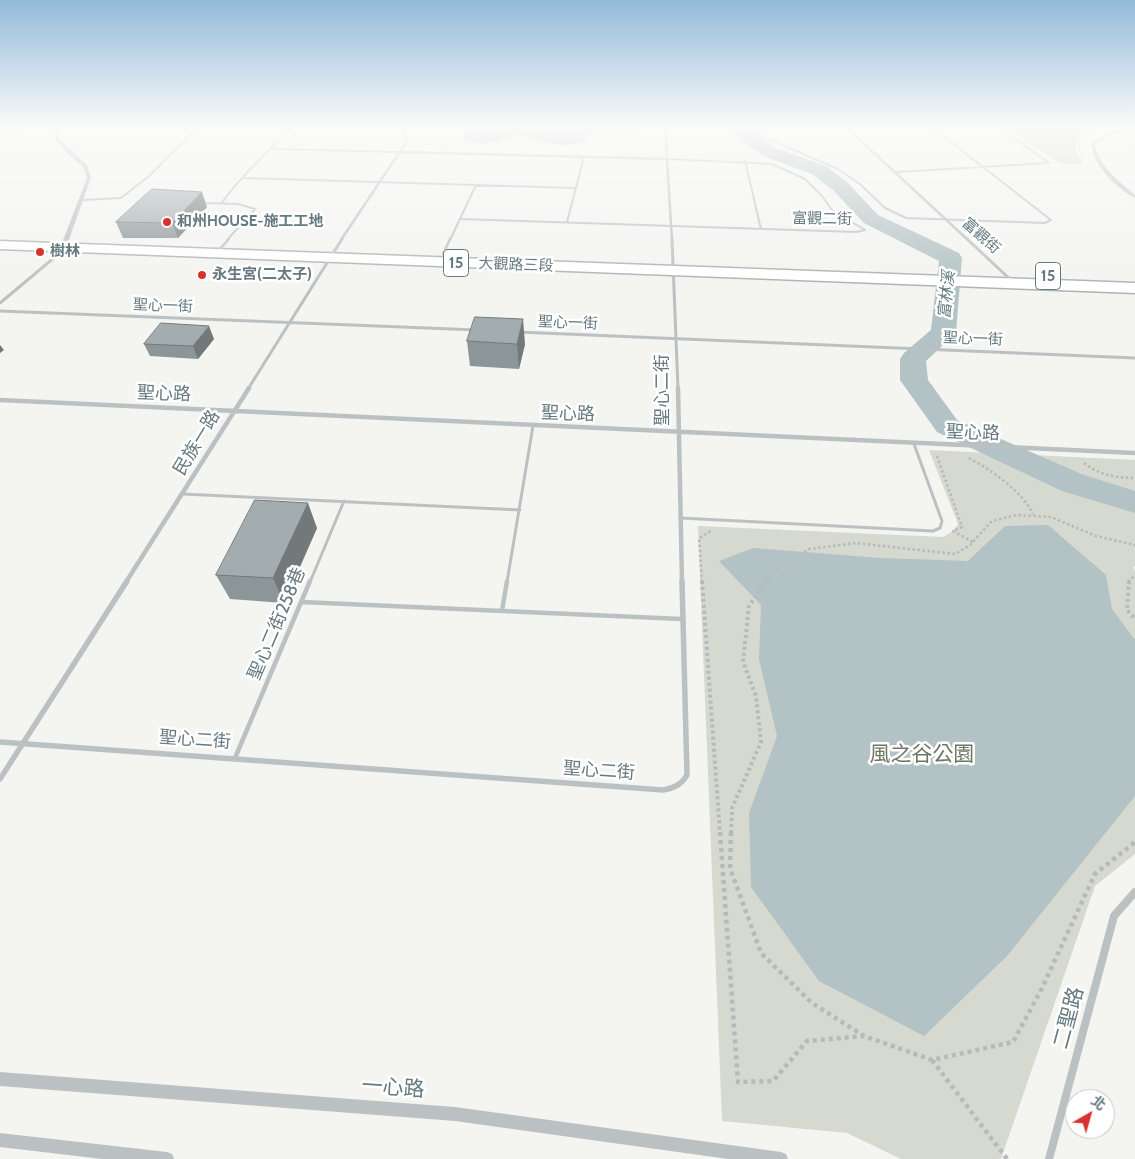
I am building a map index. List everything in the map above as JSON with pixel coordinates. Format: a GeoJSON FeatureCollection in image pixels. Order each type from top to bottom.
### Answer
{"type":"FeatureCollection","features":[{"type":"Feature","properties":{"kind":"main road","name":"大觀路三段"},"geometry":{"type":"LineString","coordinates":[[0,238],[65,244],[1010,278]]}},
{"type":"Feature","properties":{"kind":"main road","name":"大觀路三段"},"geometry":{"type":"LineString","coordinates":[[0,246],[65,244]]}},
{"type":"Feature","properties":{"kind":"main road","name":"大觀路三段"},"geometry":{"type":"LineString","coordinates":[[334,254],[443,254],[674,267]]}},
{"type":"Feature","properties":{"kind":"main road","name":"15"},"geometry":{"type":"LineString","coordinates":[[1010,278],[1135,279]]}},
{"type":"Feature","properties":{"kind":"main road","name":"15"},"geometry":{"type":"LineString","coordinates":[[1010,278],[1135,288]]}},
{"type":"Feature","properties":{"kind":"street"},"geometry":{"type":"LineString","coordinates":[[0,303],[61,252],[90,179]]}},
{"type":"Feature","properties":{"kind":"street","name":"民族一路"},"geometry":{"type":"LineString","coordinates":[[0,779],[183,494],[233,410],[381,179]]}},
{"type":"Feature","properties":{"kind":"street","name":"聖心二街"},"geometry":{"type":"LineString","coordinates":[[0,742],[663,790],[674,788],[682,783],[687,775],[681,619],[677,339],[668,179]]}},
{"type":"Feature","properties":{"kind":"street","name":"富觀街"},"geometry":{"type":"LineString","coordinates":[[902,179],[1010,278]]}},
{"type":"Feature","properties":{"kind":"street"},"geometry":{"type":"LineString","coordinates":[[1115,179],[1135,197]]}},
{"type":"Feature","properties":{"kind":"street","name":"聖心一街"},"geometry":{"type":"LineString","coordinates":[[0,311],[478,330]]}},
{"type":"Feature","properties":{"kind":"street","name":"聖心一街"},"geometry":{"type":"LineString","coordinates":[[508,332],[1135,358]]}},
{"type":"Feature","properties":{"kind":"street","name":"聖心路"},"geometry":{"type":"LineString","coordinates":[[0,400],[947,446],[1135,453]]}},
{"type":"Feature","properties":{"kind":"street","name":"二聖路"},"geometry":{"type":"LineString","coordinates":[[1049,1159],[1114,916],[1135,892]]}},
{"type":"Feature","properties":{"kind":"street","name":"一心路"},"geometry":{"type":"LineString","coordinates":[[0,1079],[455,1114],[781,1159]]}},
{"type":"Feature","properties":{"kind":"street"},"geometry":{"type":"LineString","coordinates":[[0,1140],[167,1159]]}},
{"type":"Feature","properties":{"kind":"lane"},"geometry":{"type":"LineString","coordinates":[[83,200],[121,198],[145,179]]}},
{"type":"Feature","properties":{"kind":"lane"},"geometry":{"type":"LineString","coordinates":[[221,204],[233,187],[243,179]]}},
{"type":"Feature","properties":{"kind":"lane"},"geometry":{"type":"LineString","coordinates":[[281,179],[575,188]]}},
{"type":"Feature","properties":{"kind":"lane"},"geometry":{"type":"LineString","coordinates":[[567,222],[578,179]]}},
{"type":"Feature","properties":{"kind":"lane"},"geometry":{"type":"LineString","coordinates":[[749,179],[762,229]]}},
{"type":"Feature","properties":{"kind":"lane","name":"富觀二街"},"geometry":{"type":"LineString","coordinates":[[460,219],[856,232],[865,230],[832,210],[822,196],[805,179]]}},
{"type":"Feature","properties":{"kind":"lane"},"geometry":{"type":"LineString","coordinates":[[853,179],[862,185],[885,208],[906,218],[1045,223],[1051,220],[999,179]]}},
{"type":"Feature","properties":{"kind":"lane"},"geometry":{"type":"LineString","coordinates":[[443,254],[476,186]]}},
{"type":"Feature","properties":{"kind":"lane"},"geometry":{"type":"LineString","coordinates":[[195,203],[246,204],[253,206],[255,209],[219,250]]}},
{"type":"Feature","properties":{"kind":"lane"},"geometry":{"type":"LineString","coordinates":[[502,611],[533,426]]}},
{"type":"Feature","properties":{"kind":"lane"},"geometry":{"type":"LineString","coordinates":[[681,518],[933,531],[940,528],[942,520],[914,444]]}},
{"type":"Feature","properties":{"kind":"lane"},"geometry":{"type":"LineString","coordinates":[[183,494],[520,510]]}},
{"type":"Feature","properties":{"kind":"lane","name":"聖心二街258巷"},"geometry":{"type":"LineString","coordinates":[[235,758],[344,501]]}},
{"type":"Feature","properties":{"kind":"lane"},"geometry":{"type":"LineString","coordinates":[[302,602],[681,619]]}},
{"type":"Feature","properties":{"kind":"path"},"geometry":{"type":"LineString","coordinates":[[946,455],[936,454],[962,527],[953,531],[948,537]]}},
{"type":"Feature","properties":{"kind":"path"},"geometry":{"type":"LineString","coordinates":[[975,456],[965,456],[986,467],[1028,503],[1033,514]]}},
{"type":"Feature","properties":{"kind":"path"},"geometry":{"type":"LineString","coordinates":[[1090,461],[1082,461],[1090,468],[1118,479],[1135,478]]}},
{"type":"Feature","properties":{"kind":"path"},"geometry":{"type":"LineString","coordinates":[[1135,545],[1096,536],[1050,517],[1033,514],[1017,515],[992,521],[973,542],[955,554],[856,543],[810,549],[770,574],[749,606],[743,662],[756,696],[761,742],[732,808],[730,868],[761,953],[812,1003],[864,1036],[932,1060],[1013,1042],[1041,990],[1095,874],[1135,842]]}},
{"type":"Feature","properties":{"kind":"path"},"geometry":{"type":"LineString","coordinates":[[719,527],[699,538],[738,1082],[773,1081],[807,1041],[864,1036]]}},
{"type":"Feature","properties":{"kind":"path"},"geometry":{"type":"LineString","coordinates":[[953,531],[973,542]]}},
{"type":"Feature","properties":{"kind":"path"},"geometry":{"type":"LineString","coordinates":[[1135,575],[1128,582],[1127,610],[1135,619]]}},
{"type":"Feature","properties":{"kind":"path"},"geometry":{"type":"LineString","coordinates":[[932,1060],[1007,1159]]}},
{"type":"Feature","properties":{"kind":"green space","name":"風之谷公園"},"geometry":{"type":"Polygon","coordinates":[[[929,450],[1135,460],[1135,566],[1133,567],[1135,571],[1135,854],[1095,886],[1001,1159],[901,1159],[847,1133],[722,1121],[698,526],[943,537],[953,531],[958,524],[929,450]]]}},
{"type":"Feature","properties":{"kind":"shaded area"},"geometry":{"type":"Polygon","coordinates":[[[1048,525],[1106,575],[1112,609],[1135,640],[1135,796],[1007,956],[924,1036],[819,981],[751,887],[749,813],[777,736],[759,659],[761,605],[719,561],[753,548],[881,558],[968,561],[1005,526],[1048,525]]]}},
{"type":"Feature","properties":{"kind":"building"},"geometry":{"type":"Polygon","coordinates":[[[152,189],[202,192],[172,223],[116,222],[152,189]]]}},
{"type":"Feature","properties":{"kind":"building"},"geometry":{"type":"Polygon","coordinates":[[[475,317],[523,319],[517,344],[467,341],[475,317]]]}},
{"type":"Feature","properties":{"kind":"building"},"geometry":{"type":"Polygon","coordinates":[[[161,323],[209,326],[193,346],[144,344],[161,323]]]}},
{"type":"Feature","properties":{"kind":"building"},"geometry":{"type":"Polygon","coordinates":[[[255,500],[308,503],[273,578],[216,575],[255,500]]]}},
{"type":"Feature","properties":{"kind":"waterway","name":"富林溪"},"geometry":{"type":"LineString","coordinates":[[831,179],[840,186],[871,219],[951,258],[943,333],[913,359],[914,380],[947,426],[1073,483],[1135,502]]}},
{"type":"Feature","properties":{"kind":"place","name":"和州HOUSE-施工工地"},"geometry":{"type":"Point","coordinates":[167,222]}},
{"type":"Feature","properties":{"kind":"place","name":"樹林"},"geometry":{"type":"Point","coordinates":[40,252]}},
{"type":"Feature","properties":{"kind":"place","name":"永生宮(二太子)"},"geometry":{"type":"Point","coordinates":[202,275]}}]}
